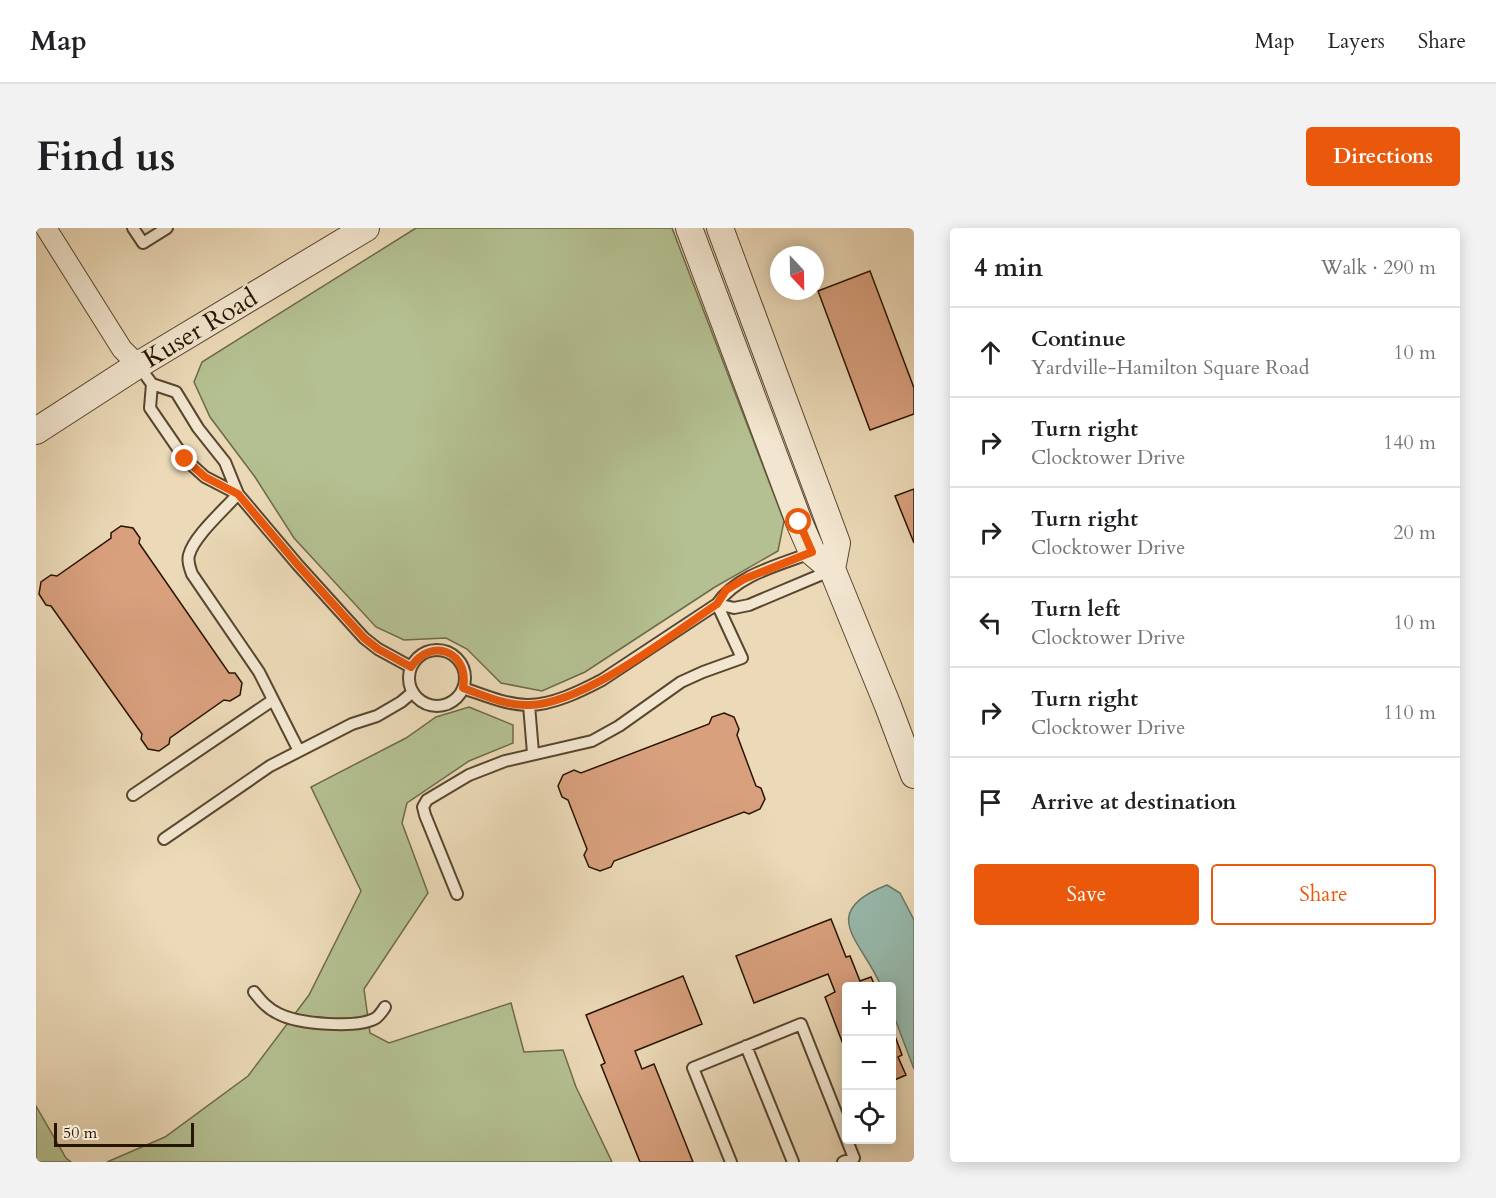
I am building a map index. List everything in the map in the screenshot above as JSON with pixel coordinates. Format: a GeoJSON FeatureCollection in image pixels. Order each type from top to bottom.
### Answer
{"type":"FeatureCollection","features":[{"type":"Feature","properties":{"kind":"street"},"geometry":{"type":"LineString","coordinates":[[46,228],[122,349],[145,374]]}},
{"type":"Feature","properties":{"kind":"street","name":"Kuser Road"},"geometry":{"type":"LineString","coordinates":[[36,431],[145,374],[366,228]]}},
{"type":"Feature","properties":{"kind":"street"},"geometry":{"type":"LineString","coordinates":[[689,228],[799,522],[812,552],[832,569],[914,775]]}},
{"type":"Feature","properties":{"kind":"street"},"geometry":{"type":"LineString","coordinates":[[720,228],[837,543],[832,569]]}},
{"type":"Feature","properties":{"kind":"lane"},"geometry":{"type":"LineString","coordinates":[[133,228],[143,243],[167,228]]}},
{"type":"Feature","properties":{"kind":"lane"},"geometry":{"type":"LineString","coordinates":[[145,374],[150,408],[185,459],[205,477],[238,494]]}},
{"type":"Feature","properties":{"kind":"lane"},"geometry":{"type":"LineString","coordinates":[[145,374],[176,392],[198,428],[225,462],[238,494],[364,638],[378,649],[411,667]]}},
{"type":"Feature","properties":{"kind":"lane"},"geometry":{"type":"LineString","coordinates":[[238,494],[198,539],[189,554],[188,564],[192,574],[259,672],[299,751]]}},
{"type":"Feature","properties":{"kind":"lane"},"geometry":{"type":"LineString","coordinates":[[463,688],[494,699],[529,705],[551,701],[602,680],[717,604],[726,590],[744,579],[837,543]]}},
{"type":"Feature","properties":{"kind":"lane"},"geometry":{"type":"LineString","coordinates":[[717,604],[734,608],[748,605],[832,569]]}},
{"type":"Feature","properties":{"kind":"lane"},"geometry":{"type":"LineString","coordinates":[[457,894],[425,815],[423,807],[427,800],[469,775],[505,761],[592,741],[619,726],[681,682],[742,658],[717,604]]}},
{"type":"Feature","properties":{"kind":"lane"},"geometry":{"type":"LineString","coordinates":[[434,650],[452,654],[464,669],[463,688],[452,701],[444,705],[426,703],[413,692],[409,675],[411,667],[424,653],[434,650]]}},
{"type":"Feature","properties":{"kind":"lane"},"geometry":{"type":"LineString","coordinates":[[164,839],[270,766],[352,724],[377,716],[413,692]]}},
{"type":"Feature","properties":{"kind":"lane"},"geometry":{"type":"LineString","coordinates":[[133,795],[273,700]]}},
{"type":"Feature","properties":{"kind":"lane"},"geometry":{"type":"LineString","coordinates":[[529,705],[533,753]]}},
{"type":"Feature","properties":{"kind":"lane"},"geometry":{"type":"LineString","coordinates":[[255,992],[265,1006],[280,1015],[303,1021],[361,1022],[378,1017],[385,1006]]}},
{"type":"Feature","properties":{"kind":"lane"},"geometry":{"type":"LineString","coordinates":[[731,1162],[693,1068],[801,1024],[854,1158],[843,1162]]}},
{"type":"Feature","properties":{"kind":"lane"},"geometry":{"type":"LineString","coordinates":[[746,1046],[793,1162]]}},
{"type":"Feature","properties":{"kind":"green space"},"geometry":{"type":"Polygon","coordinates":[[[416,228],[672,228],[784,521],[778,551],[715,587],[585,672],[542,691],[501,683],[467,649],[446,638],[404,640],[376,627],[294,538],[255,477],[210,417],[194,382],[202,362],[416,228]]]}},
{"type":"Feature","properties":{"kind":"green space"},"geometry":{"type":"Polygon","coordinates":[[[469,707],[513,725],[513,743],[469,761],[407,803],[402,823],[428,893],[364,989],[370,1033],[389,1043],[511,1003],[524,1052],[563,1050],[576,1087],[612,1162],[107,1162],[165,1137],[248,1076],[309,995],[361,891],[311,787],[406,738],[436,717],[469,707]]]}},
{"type":"Feature","properties":{"kind":"green space"},"geometry":{"type":"Polygon","coordinates":[[[36,1106],[66,1158],[71,1162],[36,1162],[36,1106]]]}},
{"type":"Feature","properties":{"kind":"shaded area"},"geometry":{"type":"Polygon","coordinates":[[[887,885],[900,893],[914,920],[914,1069],[896,1022],[896,982],[879,982],[850,930],[849,918],[853,906],[865,896],[887,885]]]}},
{"type":"Feature","properties":{"kind":"building"},"geometry":{"type":"Polygon","coordinates":[[[870,271],[914,388],[914,414],[870,430],[821,300],[824,300],[824,289],[870,271]]]}},
{"type":"Feature","properties":{"kind":"building"},"geometry":{"type":"Polygon","coordinates":[[[914,489],[914,543],[895,496],[914,489]]]}},
{"type":"Feature","properties":{"kind":"building"},"geometry":{"type":"Polygon","coordinates":[[[121,526],[133,528],[140,538],[139,543],[229,673],[235,673],[242,683],[240,695],[230,701],[224,700],[170,738],[169,744],[159,751],[148,749],[141,739],[142,734],[51,606],[46,605],[39,594],[41,582],[51,575],[57,576],[111,538],[111,533],[121,526]]]}},
{"type":"Feature","properties":{"kind":"building"},"geometry":{"type":"Polygon","coordinates":[[[724,713],[734,717],[739,729],[737,735],[756,786],[761,788],[765,799],[760,809],[749,814],[744,812],[614,861],[611,867],[600,871],[589,867],[584,855],[587,849],[568,800],[562,797],[558,786],[563,775],[574,770],[581,773],[709,724],[712,717],[724,713]]]}},
{"type":"Feature","properties":{"kind":"building"},"geometry":{"type":"Polygon","coordinates":[[[831,919],[846,957],[850,956],[860,981],[871,977],[873,982],[842,982],[842,1042],[825,997],[835,992],[828,974],[754,1003],[736,956],[831,919]]]}},
{"type":"Feature","properties":{"kind":"building"},"geometry":{"type":"Polygon","coordinates":[[[683,976],[702,1024],[635,1051],[642,1069],[654,1064],[693,1162],[640,1162],[601,1065],[605,1063],[586,1015],[683,976]]]}},
{"type":"Feature","properties":{"kind":"building"},"geometry":{"type":"Polygon","coordinates":[[[896,1039],[902,1055],[898,1057],[906,1075],[896,1079],[896,1039]]]}},
{"type":"Feature","properties":{"kind":"route"},"geometry":{"type":"LineString","coordinates":[[185,459],[205,477],[238,494],[297,564],[364,638],[378,649],[411,667],[424,653],[434,650],[452,654],[464,669],[463,688],[509,703],[529,705],[551,701],[585,689],[717,604],[726,590],[744,579],[812,552],[799,522]]}}]}
